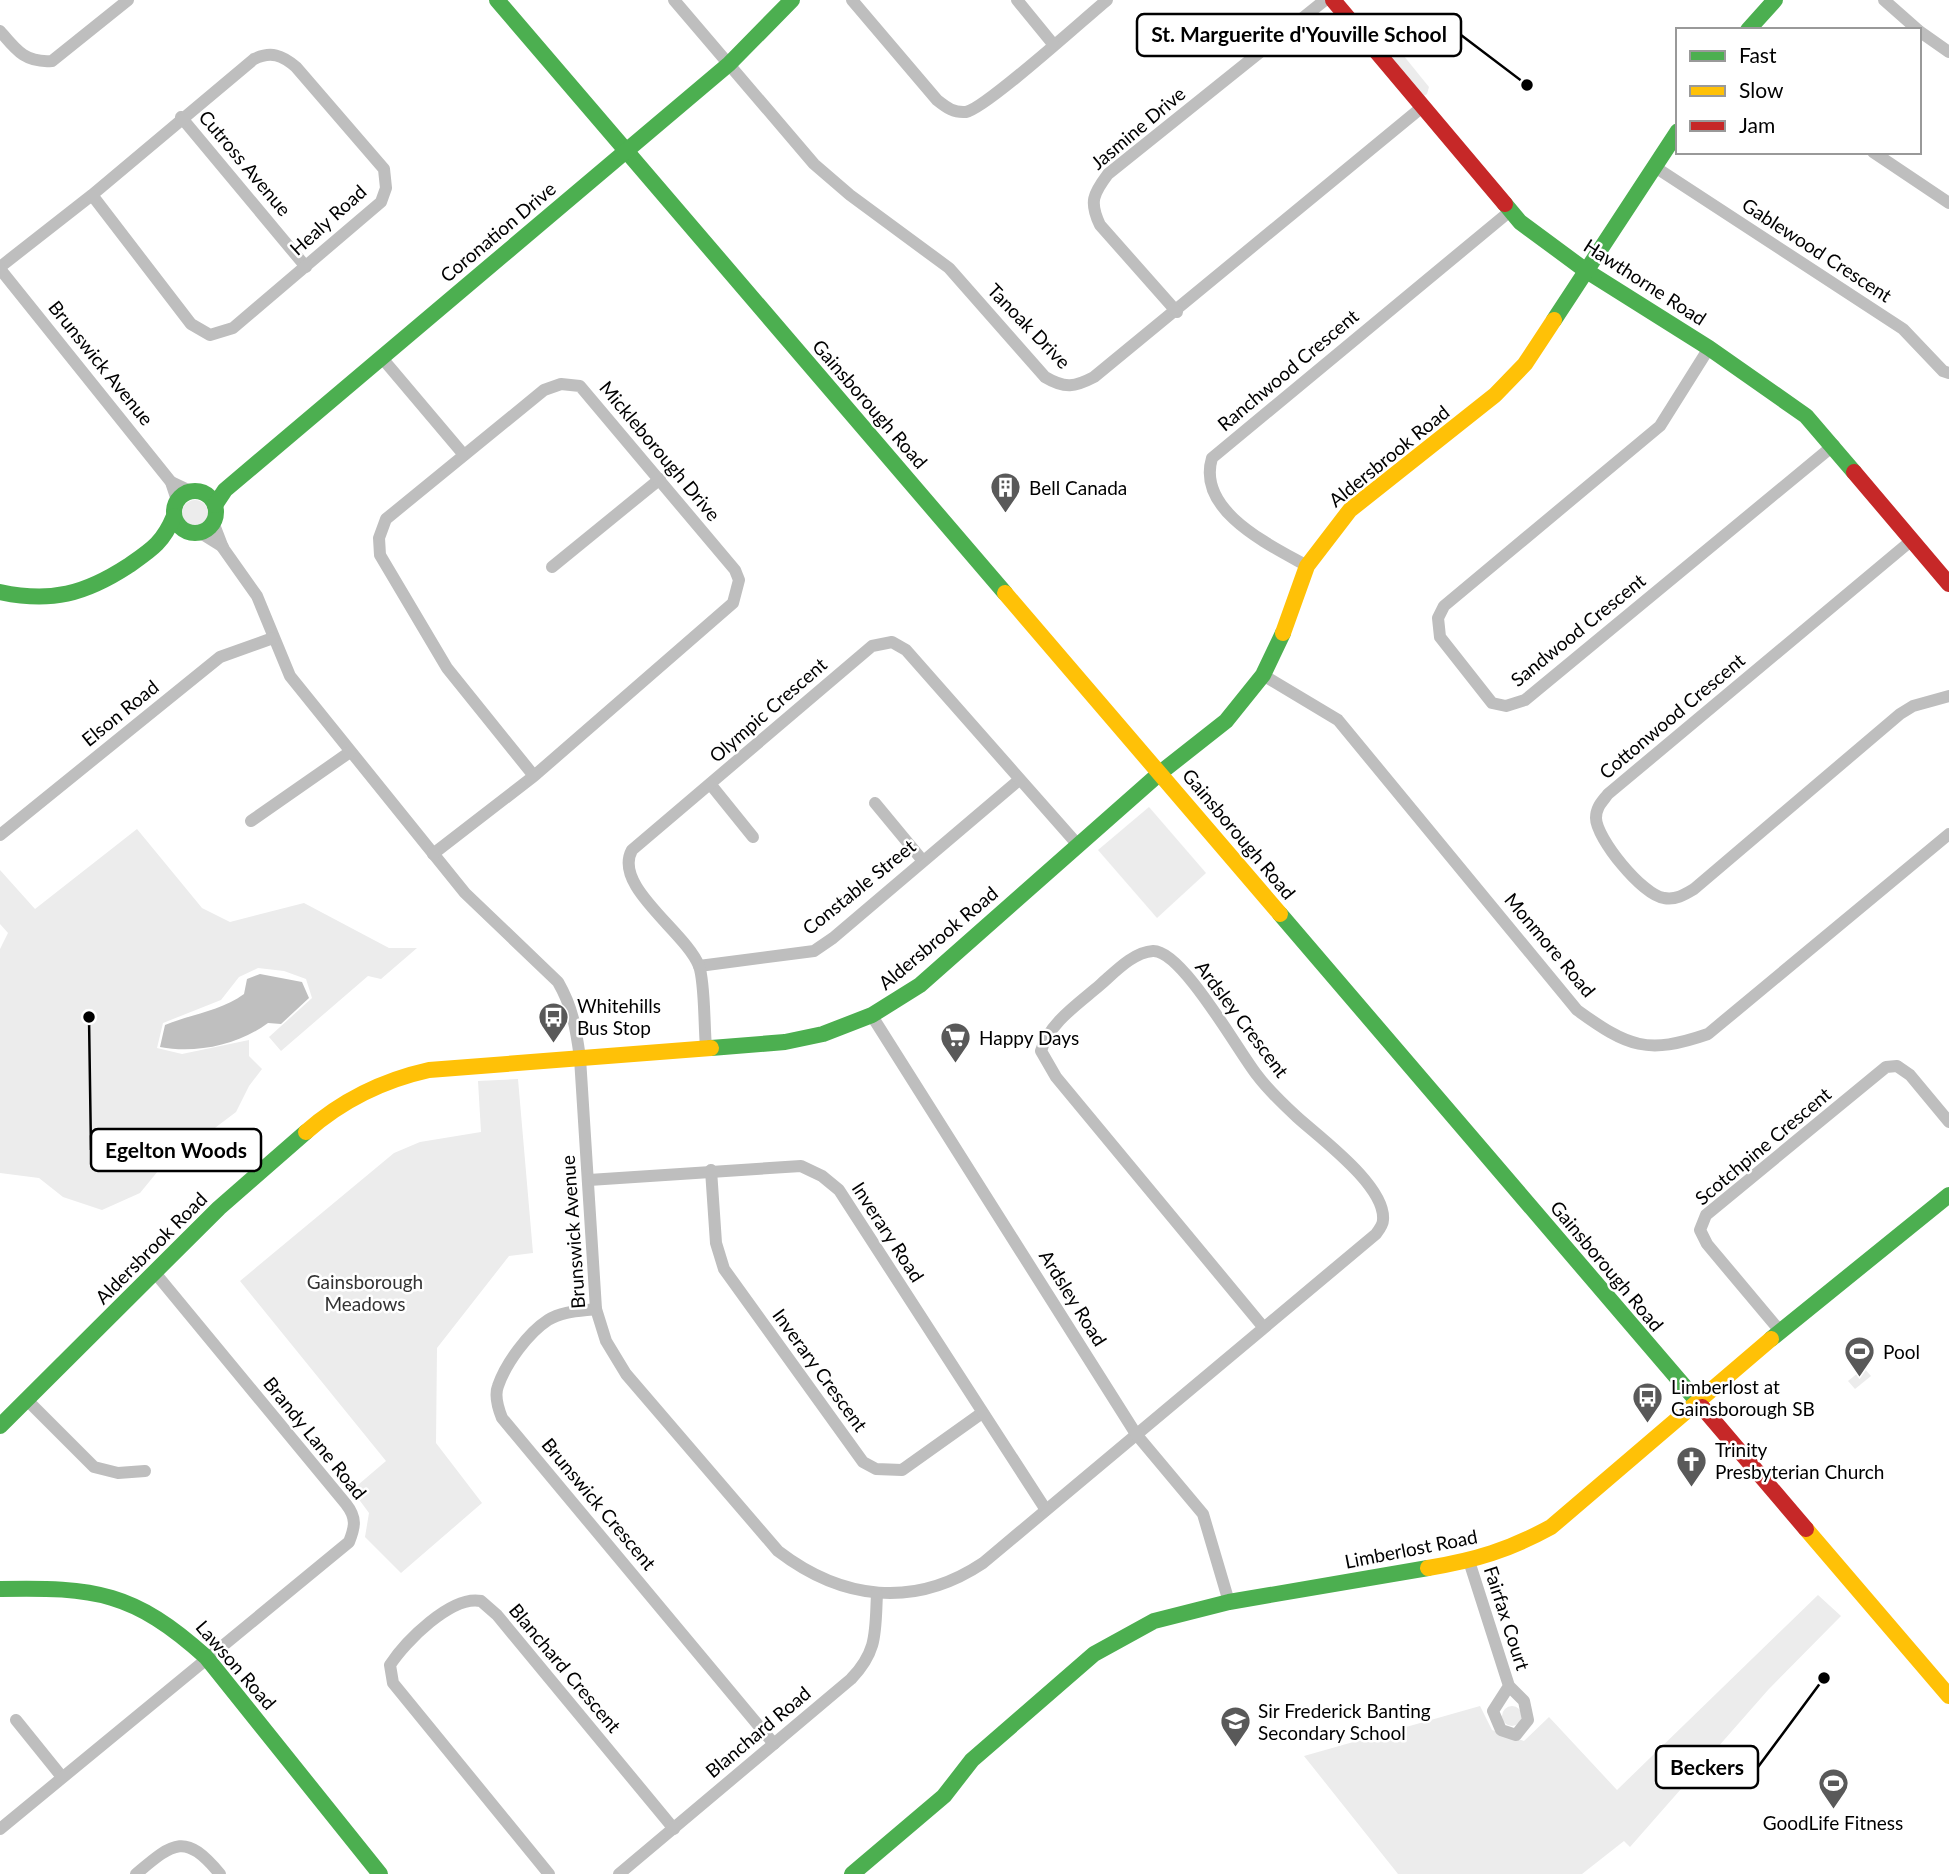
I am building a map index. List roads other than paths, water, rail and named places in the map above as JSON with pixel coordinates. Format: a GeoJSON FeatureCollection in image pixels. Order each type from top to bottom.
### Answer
{"type":"FeatureCollection","features":[{"type":"Feature","properties":{"kind":"street"},"geometry":{"type":"LineString","coordinates":[[0,31],[21,55],[36,62],[52,61],[128,0]]}},
{"type":"Feature","properties":{"kind":"street","name":"Gainsborough Road"},"geometry":{"type":"LineString","coordinates":[[497,0],[1949,1696]]}},
{"type":"Feature","properties":{"kind":"street"},"geometry":{"type":"LineString","coordinates":[[674,0],[729,64]]}},
{"type":"Feature","properties":{"kind":"street","name":"Coronation Drive"},"geometry":{"type":"LineString","coordinates":[[192,501],[225,489],[382,358],[729,64],[792,0]]}},
{"type":"Feature","properties":{"kind":"street"},"geometry":{"type":"LineString","coordinates":[[852,0],[937,100],[951,111],[969,112],[990,98],[1107,0]]}},
{"type":"Feature","properties":{"kind":"street"},"geometry":{"type":"LineString","coordinates":[[1017,0],[1053,44]]}},
{"type":"Feature","properties":{"kind":"street","name":"Jasmine Drive"},"geometry":{"type":"LineString","coordinates":[[1177,312],[1100,225],[1092,209],[1097,189],[1108,174],[1325,0]]}},
{"type":"Feature","properties":{"kind":"street","name":"Hawthorne Road"},"geometry":{"type":"LineString","coordinates":[[1333,0],[1509,212],[1585,270],[1790,403],[1834,445],[1949,584]]}},
{"type":"Feature","properties":{"kind":"street"},"geometry":{"type":"LineString","coordinates":[[1750,28],[1775,0]]}},
{"type":"Feature","properties":{"kind":"street"},"geometry":{"type":"LineString","coordinates":[[1884,0],[1917,28]]}},
{"type":"Feature","properties":{"kind":"street"},"geometry":{"type":"LineString","coordinates":[[1921,31],[1945,49],[1949,34]]}},
{"type":"Feature","properties":{"kind":"street","name":"Healy Road"},"geometry":{"type":"LineString","coordinates":[[0,268],[92,195],[181,117],[254,59],[268,53],[285,58],[296,67],[384,169],[386,188],[381,202],[233,328],[210,335],[191,324],[92,195]]}},
{"type":"Feature","properties":{"kind":"street","name":"Tanoak Drive"},"geometry":{"type":"LineString","coordinates":[[729,64],[814,164],[850,195],[949,268],[1045,377],[1059,386],[1075,387],[1094,377],[1177,312],[1421,108]]}},
{"type":"Feature","properties":{"kind":"street","name":"Cutross Avenue"},"geometry":{"type":"LineString","coordinates":[[181,117],[306,267]]}},
{"type":"Feature","properties":{"kind":"street","name":"Aldersbrook Road"},"geometry":{"type":"LineString","coordinates":[[0,1426],[156,1275],[219,1208],[324,1116],[359,1093],[391,1078],[429,1070],[785,1042],[825,1035],[872,1016],[920,985],[1160,773],[1226,721],[1264,675],[1279,645],[1307,566],[1350,510],[1495,395],[1525,364],[1546,337],[1585,270],[1676,134]]}},
{"type":"Feature","properties":{"kind":"street"},"geometry":{"type":"LineString","coordinates":[[1876,154],[1949,203]]}},
{"type":"Feature","properties":{"kind":"street","name":"Gablewood Crescent"},"geometry":{"type":"LineString","coordinates":[[1655,167],[1903,329],[1943,371],[1949,373]]}},
{"type":"Feature","properties":{"kind":"street","name":"Ranchwood Crescent"},"geometry":{"type":"LineString","coordinates":[[1307,566],[1246,531],[1225,509],[1208,475],[1212,457],[1509,212]]}},
{"type":"Feature","properties":{"kind":"street","name":"Brunswick Avenue"},"geometry":{"type":"LineString","coordinates":[[0,268],[171,482],[192,501]]}},
{"type":"Feature","properties":{"kind":"street","name":"Sandwood Crescent"},"geometry":{"type":"LineString","coordinates":[[1709,348],[1660,426],[1444,606],[1438,618],[1440,637],[1492,703],[1506,706],[1525,700],[1834,445]]}},
{"type":"Feature","properties":{"kind":"street"},"geometry":{"type":"LineString","coordinates":[[382,358],[464,455]]}},
{"type":"Feature","properties":{"kind":"street","name":"Mickleborough Drive"},"geometry":{"type":"LineString","coordinates":[[433,853],[534,776],[733,603],[739,580],[735,570],[580,386],[561,384],[544,390],[386,519],[379,538],[380,555],[447,668],[534,776]]}},
{"type":"Feature","properties":{"kind":"street"},"geometry":{"type":"LineString","coordinates":[[552,567],[660,479]]}},
{"type":"Feature","properties":{"kind":"street"},"geometry":{"type":"LineString","coordinates":[[166,536],[194,532],[213,522],[192,501]]}},
{"type":"Feature","properties":{"kind":"street"},"geometry":{"type":"LineString","coordinates":[[192,501],[179,526],[194,532]]}},
{"type":"Feature","properties":{"kind":"street"},"geometry":{"type":"LineString","coordinates":[[0,592],[29,598],[97,586],[152,550],[192,501]]}},
{"type":"Feature","properties":{"kind":"street","name":"Brunswick Avenue"},"geometry":{"type":"LineString","coordinates":[[213,522],[223,548],[257,596],[290,676],[465,893],[558,982],[575,1017],[589,1180],[596,1310],[606,1341],[626,1374],[778,1552],[807,1573],[877,1594],[909,1592],[962,1577],[1136,1434]]}},
{"type":"Feature","properties":{"kind":"street","name":"Brunswick Avenue"},"geometry":{"type":"LineString","coordinates":[[194,532],[223,548]]}},
{"type":"Feature","properties":{"kind":"street","name":"Cottonwood Crescent"},"geometry":{"type":"LineString","coordinates":[[1912,540],[1608,794],[1598,807],[1596,820],[1600,834],[1646,890],[1661,898],[1678,898],[1900,714],[1913,706],[1949,696]]}},
{"type":"Feature","properties":{"kind":"street","name":"Elson Road"},"geometry":{"type":"LineString","coordinates":[[0,835],[219,657],[273,638]]}},
{"type":"Feature","properties":{"kind":"street","name":"Olympic Crescent"},"geometry":{"type":"LineString","coordinates":[[699,966],[631,880],[627,858],[632,850],[711,786],[872,646],[892,642],[906,650],[1078,845]]}},
{"type":"Feature","properties":{"kind":"street","name":"Monmore Road"},"geometry":{"type":"LineString","coordinates":[[1264,675],[1338,720],[1577,1010],[1610,1034],[1640,1045],[1662,1047],[1708,1034],[1949,834]]}},
{"type":"Feature","properties":{"kind":"street"},"geometry":{"type":"LineString","coordinates":[[251,821],[350,752]]}},
{"type":"Feature","properties":{"kind":"street","name":"Constable Street"},"geometry":{"type":"LineString","coordinates":[[699,966],[814,951],[833,938],[1019,780]]}},
{"type":"Feature","properties":{"kind":"street"},"geometry":{"type":"LineString","coordinates":[[711,786],[753,837]]}},
{"type":"Feature","properties":{"kind":"street"},"geometry":{"type":"LineString","coordinates":[[875,803],[923,861]]}},
{"type":"Feature","properties":{"kind":"street","name":"Ardsley Crescent"},"geometry":{"type":"LineString","coordinates":[[1136,1434],[1264,1328],[1376,1234],[1384,1221],[1380,1201],[1323,1137],[1299,1118],[1258,1077],[1171,957],[1154,951],[1135,957],[1045,1036],[1041,1051],[1056,1077],[1264,1328]]}},
{"type":"Feature","properties":{"kind":"street"},"geometry":{"type":"LineString","coordinates":[[699,966],[706,1047]]}},
{"type":"Feature","properties":{"kind":"street","name":"Ardsley Road"},"geometry":{"type":"LineString","coordinates":[[872,1016],[1136,1434],[1203,1514],[1229,1602]]}},
{"type":"Feature","properties":{"kind":"street","name":"Scotchpine Crescent"},"geometry":{"type":"LineString","coordinates":[[1780,1331],[1707,1244],[1700,1230],[1706,1215],[1886,1067],[1897,1066],[1910,1075],[1949,1122]]}},
{"type":"Feature","properties":{"kind":"street","name":"Inverary Road"},"geometry":{"type":"LineString","coordinates":[[589,1180],[801,1166],[822,1176],[839,1190],[1046,1510]]}},
{"type":"Feature","properties":{"kind":"street","name":"Inverary Crescent"},"geometry":{"type":"LineString","coordinates":[[711,1170],[716,1243],[724,1269],[863,1462],[876,1469],[902,1470],[982,1413]]}},
{"type":"Feature","properties":{"kind":"street","name":"Limberlost Road"},"geometry":{"type":"LineString","coordinates":[[852,1874],[944,1796],[972,1760],[1094,1654],[1154,1621],[1229,1602],[1469,1561],[1510,1549],[1551,1527],[1780,1331],[1949,1195]]}},
{"type":"Feature","properties":{"kind":"street","name":"Brandy Lane Road"},"geometry":{"type":"LineString","coordinates":[[0,1829],[349,1542],[355,1528],[354,1515],[156,1275]]}},
{"type":"Feature","properties":{"kind":"street","name":"Brunswick Crescent"},"geometry":{"type":"LineString","coordinates":[[596,1310],[554,1317],[523,1344],[497,1387],[497,1404],[502,1418],[774,1744]]}},
{"type":"Feature","properties":{"kind":"street"},"geometry":{"type":"LineString","coordinates":[[27,1400],[94,1467],[118,1474],[145,1471]]}},
{"type":"Feature","properties":{"kind":"street","name":"Fairfax Court"},"geometry":{"type":"LineString","coordinates":[[1469,1561],[1509,1686]]}},
{"type":"Feature","properties":{"kind":"street","name":"Lawson Road"},"geometry":{"type":"LineString","coordinates":[[0,1589],[93,1589],[131,1602],[173,1626],[206,1657],[380,1874]]}},
{"type":"Feature","properties":{"kind":"street","name":"Blanchard Road"},"geometry":{"type":"LineString","coordinates":[[619,1874],[869,1661],[874,1643],[877,1594]]}},
{"type":"Feature","properties":{"kind":"street","name":"Blanchard Crescent"},"geometry":{"type":"LineString","coordinates":[[549,1874],[393,1683],[390,1665],[404,1644],[462,1601],[481,1601],[496,1615],[674,1829]]}},
{"type":"Feature","properties":{"kind":"street"},"geometry":{"type":"LineString","coordinates":[[16,1720],[62,1777]]}},
{"type":"Feature","properties":{"kind":"street"},"geometry":{"type":"LineString","coordinates":[[136,1874],[175,1845],[190,1844],[205,1856],[220,1874]]}},
{"type":"Feature","properties":{"kind":"place","name":"St. Marguerite d'Youville School"},"geometry":{"type":"Point","coordinates":[1527,85]}},
{"type":"Feature","properties":{"kind":"place","name":"Bell Canada"},"geometry":{"type":"Point","coordinates":[1006,515]}},
{"type":"Feature","properties":{"kind":"place","name":"Egelton Woods"},"geometry":{"type":"Point","coordinates":[89,1017]}},
{"type":"Feature","properties":{"kind":"place","name":"Whitehills Bus Stop"},"geometry":{"type":"Point","coordinates":[554,1044]}},
{"type":"Feature","properties":{"kind":"place","name":"Happy Days"},"geometry":{"type":"Point","coordinates":[956,1065]}},
{"type":"Feature","properties":{"kind":"place","name":"Pool"},"geometry":{"type":"Point","coordinates":[1860,1379]}},
{"type":"Feature","properties":{"kind":"place","name":"Limberlost at Gainsborough SB"},"geometry":{"type":"Point","coordinates":[1648,1425]}},
{"type":"Feature","properties":{"kind":"place","name":"Trinity Presbyterian Church"},"geometry":{"type":"Point","coordinates":[1692,1488]}},
{"type":"Feature","properties":{"kind":"place","name":"Beckers"},"geometry":{"type":"Point","coordinates":[1824,1678]}},
{"type":"Feature","properties":{"kind":"place","name":"Sir Frederick Banting Secondary School"},"geometry":{"type":"Point","coordinates":[1235,1749]}},
{"type":"Feature","properties":{"kind":"place","name":"GoodLife Fitness"},"geometry":{"type":"Point","coordinates":[1833,1811]}},
{"type":"Feature","properties":{"kind":"park label","name":"Gainsborough Meadows"},"geometry":{"type":"Point","coordinates":[365,1293]}}]}
